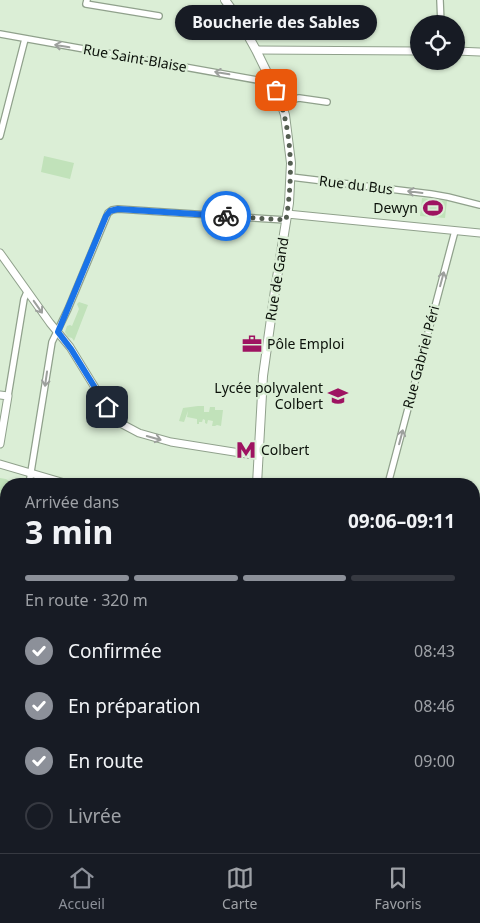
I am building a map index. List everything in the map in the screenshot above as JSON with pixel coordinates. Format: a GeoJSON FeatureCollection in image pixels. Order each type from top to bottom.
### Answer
{"type":"FeatureCollection","features":[{"type":"Feature","properties":{"kind":"main road","name":"Rue de Gand"},"geometry":{"type":"LineString","coordinates":[[225,0],[240,21],[256,50],[281,102],[286,120],[291,159],[287,217],[265,366],[257,478]]}},
{"type":"Feature","properties":{"kind":"street"},"geometry":{"type":"LineString","coordinates":[[87,0],[86,4],[159,16]]}},
{"type":"Feature","properties":{"kind":"street"},"geometry":{"type":"LineString","coordinates":[[102,7],[103,0]]}},
{"type":"Feature","properties":{"kind":"street"},"geometry":{"type":"LineString","coordinates":[[440,0],[441,15]]}},
{"type":"Feature","properties":{"kind":"street","name":"Rue Saint-Blaise"},"geometry":{"type":"LineString","coordinates":[[0,34],[257,80],[270,78]]}},
{"type":"Feature","properties":{"kind":"street"},"geometry":{"type":"LineString","coordinates":[[0,136],[24,39]]}},
{"type":"Feature","properties":{"kind":"street"},"geometry":{"type":"LineString","coordinates":[[256,50],[410,51]]}},
{"type":"Feature","properties":{"kind":"street"},"geometry":{"type":"LineString","coordinates":[[465,51],[480,52]]}},
{"type":"Feature","properties":{"kind":"street"},"geometry":{"type":"LineString","coordinates":[[281,102],[297,98],[327,102]]}},
{"type":"Feature","properties":{"kind":"street","name":"Rue du Bus"},"geometry":{"type":"LineString","coordinates":[[291,178],[431,194],[480,205]]}},
{"type":"Feature","properties":{"kind":"street"},"geometry":{"type":"LineString","coordinates":[[30,478],[51,347],[104,219],[112,210],[287,217],[480,233]]}},
{"type":"Feature","properties":{"kind":"street","name":"Rue Gabriel Péri"},"geometry":{"type":"LineString","coordinates":[[390,478],[455,231]]}},
{"type":"Feature","properties":{"kind":"street"},"geometry":{"type":"LineString","coordinates":[[0,253],[71,349],[110,412],[118,421],[139,433],[171,442],[258,456]]}},
{"type":"Feature","properties":{"kind":"street"},"geometry":{"type":"LineString","coordinates":[[0,444],[4,395],[24,299],[28,292]]}},
{"type":"Feature","properties":{"kind":"street"},"geometry":{"type":"LineString","coordinates":[[0,464],[48,478]]}},
{"type":"Feature","properties":{"kind":"green space"},"geometry":{"type":"Polygon","coordinates":[[[44,156],[74,163],[70,179],[41,172],[44,156]]]}},
{"type":"Feature","properties":{"kind":"green space","name":"Dewyn"},"geometry":{"type":"Polygon","coordinates":[[[422,198],[447,201],[445,218],[420,216],[422,198]]]}},
{"type":"Feature","properties":{"kind":"green space"},"geometry":{"type":"Polygon","coordinates":[[[79,302],[88,305],[74,341],[65,332],[67,326],[72,326],[79,309],[77,304],[79,302]]]}},
{"type":"Feature","properties":{"kind":"green space"},"geometry":{"type":"Polygon","coordinates":[[[204,406],[204,412],[209,412],[210,407],[215,407],[215,410],[223,410],[221,426],[212,426],[213,421],[208,420],[207,424],[203,419],[202,422],[197,424],[197,419],[187,417],[188,411],[184,422],[179,421],[183,408],[204,406]]]}},
{"type":"Feature","properties":{"kind":"way so far"},"geometry":{"type":"LineString","coordinates":[[226,216],[286,220],[289,203],[291,163],[285,114],[276,90]]}},
{"type":"Feature","properties":{"kind":"place","name":"Boucherie des Sables"},"geometry":{"type":"Point","coordinates":[276,90]}},
{"type":"Feature","properties":{"kind":"place","name":"Dewyn"},"geometry":{"type":"Point","coordinates":[433,208]}},
{"type":"Feature","properties":{"kind":"place","name":"Pôle Emploi"},"geometry":{"type":"Point","coordinates":[252,344]}},
{"type":"Feature","properties":{"kind":"place","name":"Lycée polyvalent Colbert"},"geometry":{"type":"Point","coordinates":[338,396]}},
{"type":"Feature","properties":{"kind":"place","name":"Colbert"},"geometry":{"type":"Point","coordinates":[246,450]}},
{"type":"Feature","properties":{"kind":"route"},"geometry":{"type":"LineString","coordinates":[[107,407],[71,349],[58,332],[106,216],[110,211],[118,209],[226,216]]}}]}
